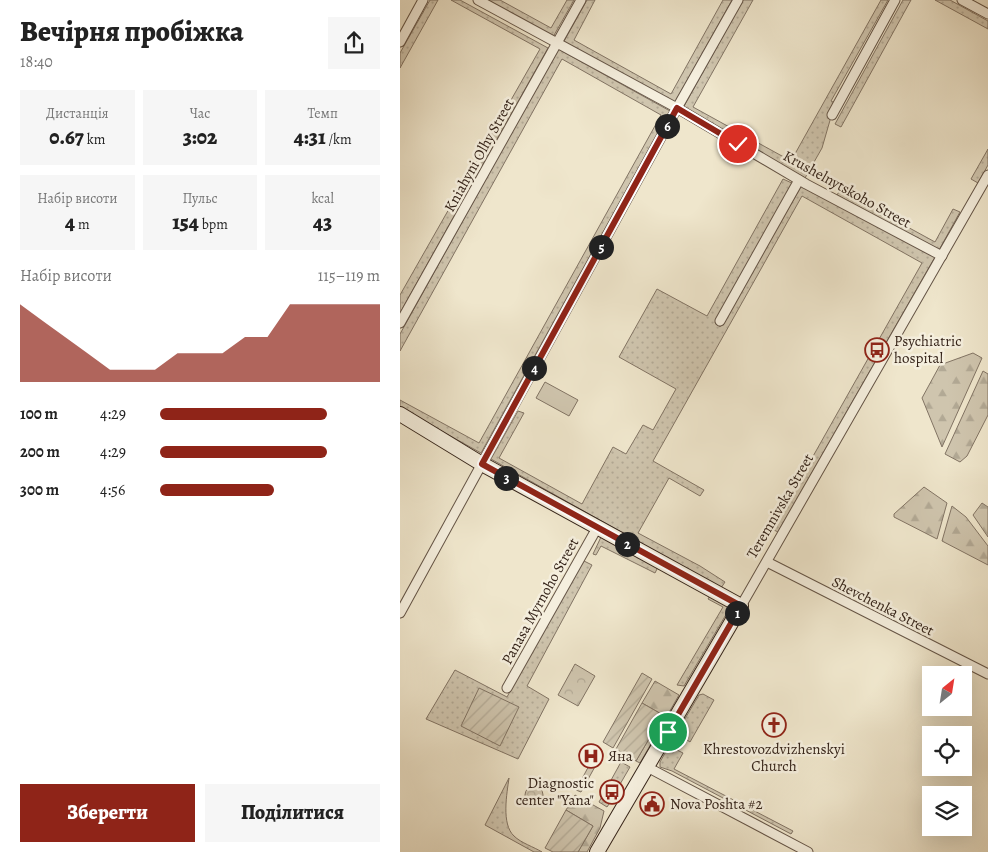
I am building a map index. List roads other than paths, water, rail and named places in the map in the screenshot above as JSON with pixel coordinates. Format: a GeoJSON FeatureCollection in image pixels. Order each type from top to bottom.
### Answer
{"type":"FeatureCollection","features":[{"type":"Feature","properties":{"kind":"street"},"geometry":{"type":"LineString","coordinates":[[400,42],[423,0]]}},
{"type":"Feature","properties":{"kind":"street","name":"Krushelnytskoho Street"},"geometry":{"type":"LineString","coordinates":[[478,0],[677,108],[800,180],[942,256]]}},
{"type":"Feature","properties":{"kind":"street","name":"Kniahyni Olhy Street"},"geometry":{"type":"LineString","coordinates":[[400,323],[581,0]]}},
{"type":"Feature","properties":{"kind":"street"},"geometry":{"type":"LineString","coordinates":[[400,613],[738,0]]}},
{"type":"Feature","properties":{"kind":"street"},"geometry":{"type":"LineString","coordinates":[[832,114],[895,0]]}},
{"type":"Feature","properties":{"kind":"street"},"geometry":{"type":"LineString","coordinates":[[962,0],[988,14]]}},
{"type":"Feature","properties":{"kind":"street","name":"Teremnivska Street"},"geometry":{"type":"LineString","coordinates":[[597,852],[942,256],[984,192],[988,175]]}},
{"type":"Feature","properties":{"kind":"street"},"geometry":{"type":"LineString","coordinates":[[720,321],[800,180]]}},
{"type":"Feature","properties":{"kind":"street"},"geometry":{"type":"LineString","coordinates":[[400,414],[482,464],[741,606]]}},
{"type":"Feature","properties":{"kind":"street","name":"Panasa Myrnoho Street"},"geometry":{"type":"LineString","coordinates":[[507,688],[597,528]]}},
{"type":"Feature","properties":{"kind":"street","name":"Shevchenka Street"},"geometry":{"type":"LineString","coordinates":[[766,562],[988,674]]}},
{"type":"Feature","properties":{"kind":"street"},"geometry":{"type":"LineString","coordinates":[[647,767],[793,848],[808,852]]}},
{"type":"Feature","properties":{"kind":"place","name":"Psychiatric hospital"},"geometry":{"type":"Point","coordinates":[877,350]}},
{"type":"Feature","properties":{"kind":"place","name":"Khrestovozdvizhenskyi Church"},"geometry":{"type":"Point","coordinates":[774,725]}},
{"type":"Feature","properties":{"kind":"place","name":"Яна"},"geometry":{"type":"Point","coordinates":[591,756]}},
{"type":"Feature","properties":{"kind":"place","name":"Diagnostic center \"Yana\""},"geometry":{"type":"Point","coordinates":[612,792]}},
{"type":"Feature","properties":{"kind":"place","name":"Nova Poshta #2"},"geometry":{"type":"Point","coordinates":[652,804]}}]}
